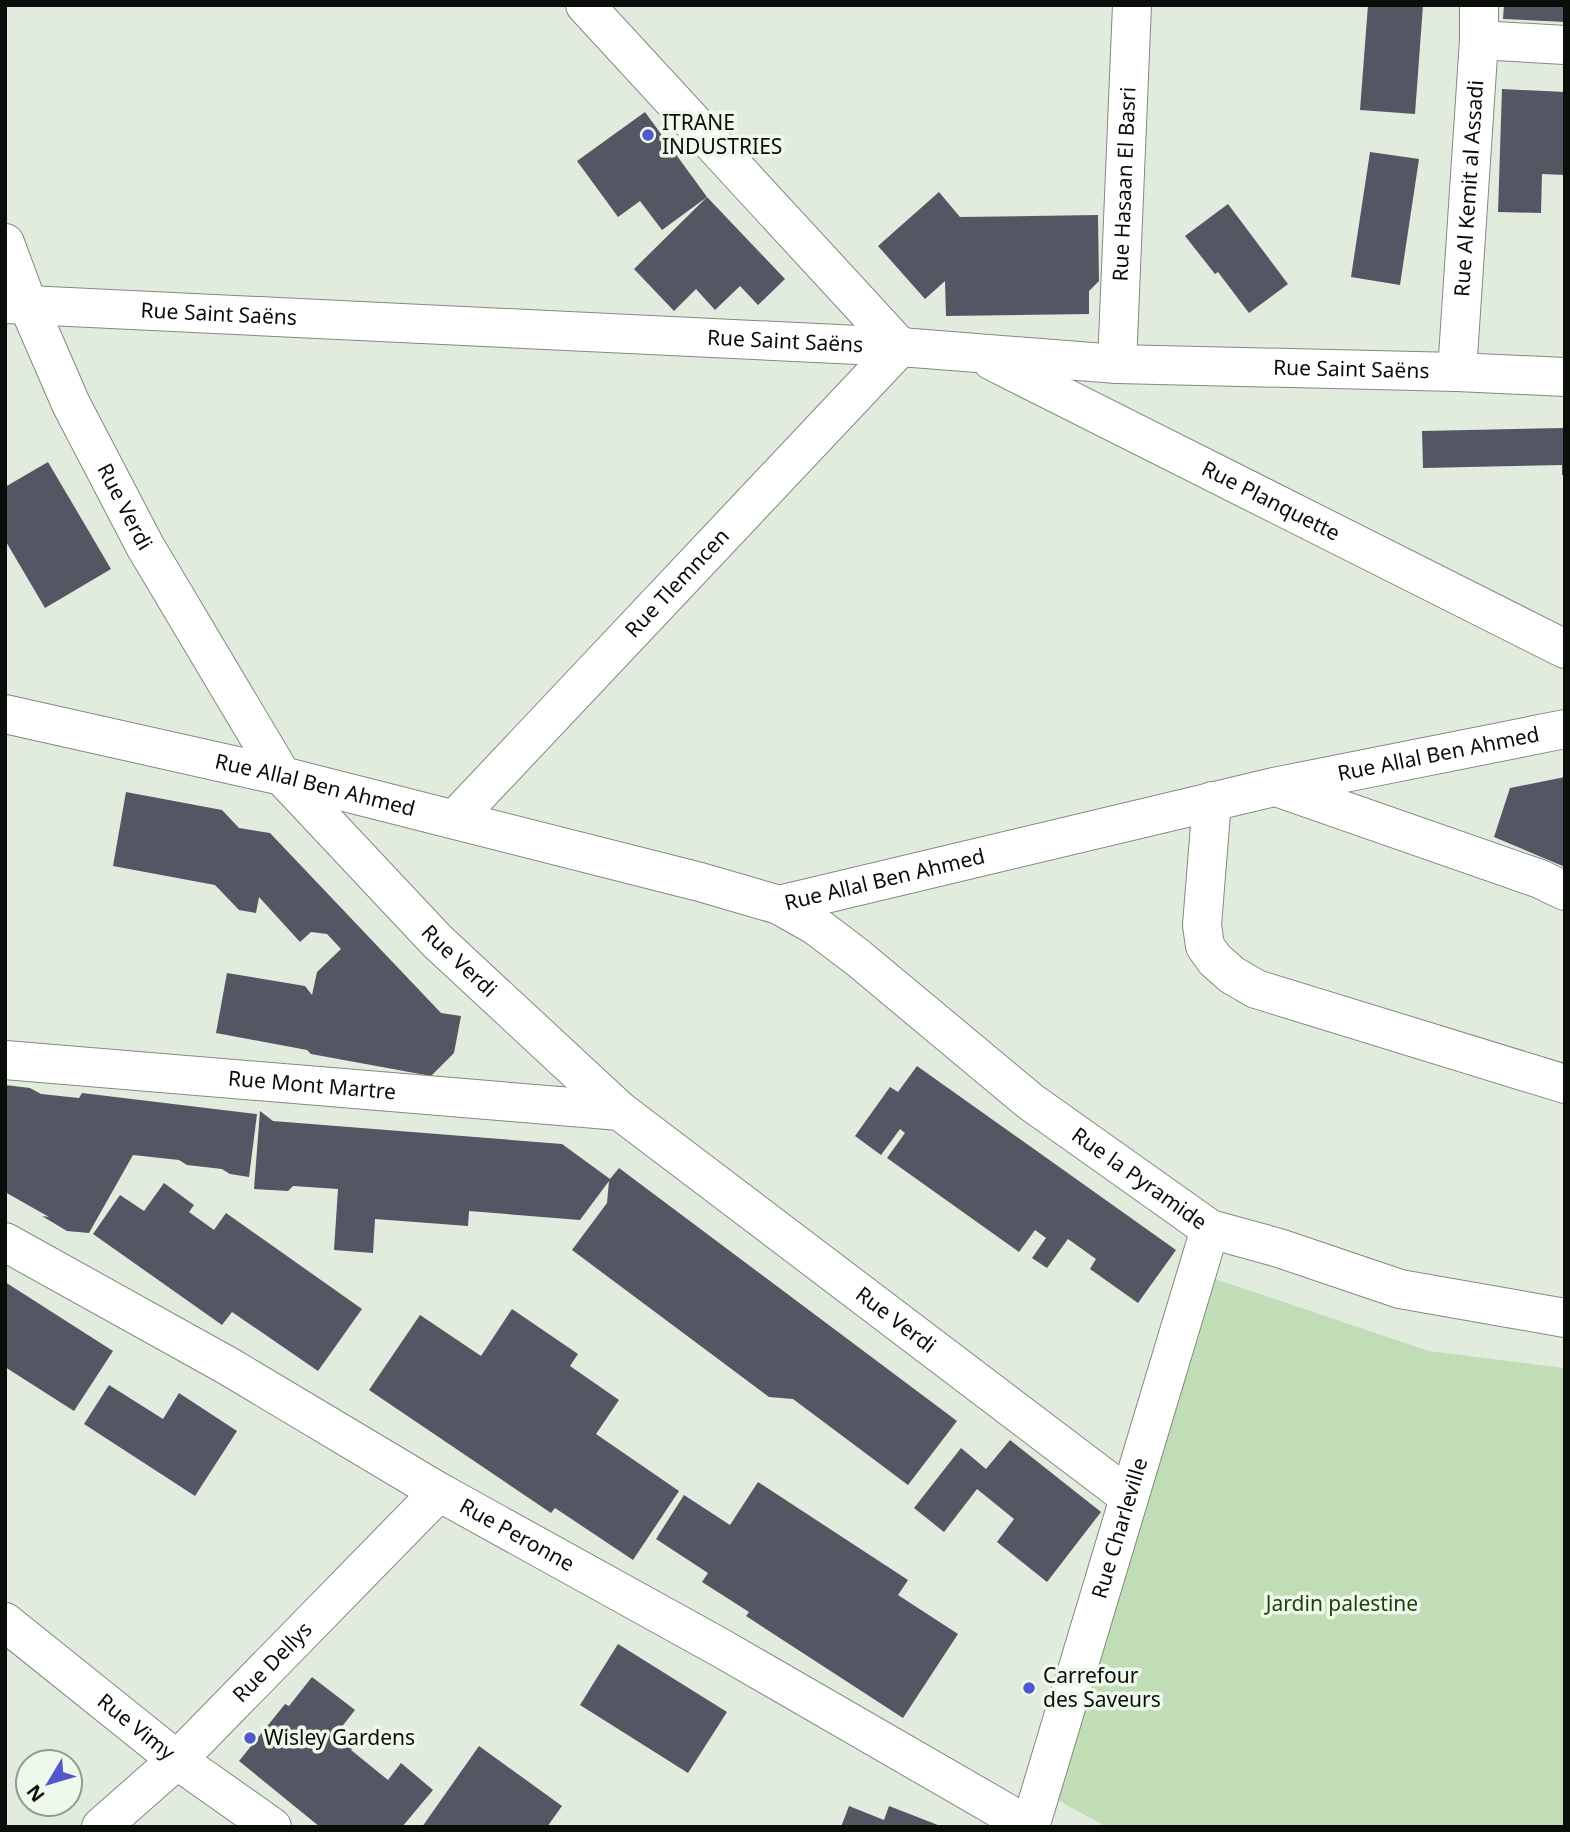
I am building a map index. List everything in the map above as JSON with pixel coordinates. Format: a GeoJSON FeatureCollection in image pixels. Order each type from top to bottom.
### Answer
{"type":"FeatureCollection","features":[{"type":"Feature","properties":{"kind":"street"},"geometry":{"type":"LineString","coordinates":[[584,5],[900,347]]}},
{"type":"Feature","properties":{"kind":"street","name":"Rue Hasaan El Basri"},"geometry":{"type":"LineString","coordinates":[[1117,364],[1132,5]]}},
{"type":"Feature","properties":{"kind":"street"},"geometry":{"type":"LineString","coordinates":[[1479,22],[1565,45]]}},
{"type":"Feature","properties":{"kind":"street","name":"Rue Al Kemit al Assadi"},"geometry":{"type":"LineString","coordinates":[[1457,372],[1479,22]]}},
{"type":"Feature","properties":{"kind":"street","name":"Rue Verdi"},"geometry":{"type":"LineString","coordinates":[[5,243],[16,305],[145,546],[282,776],[437,941],[620,1111],[1129,1497]]}},
{"type":"Feature","properties":{"kind":"street","name":"Rue Saint Saëns"},"geometry":{"type":"LineString","coordinates":[[16,305],[900,347],[1117,364],[1565,377]]}},
{"type":"Feature","properties":{"kind":"street","name":"Rue Tlemncen"},"geometry":{"type":"LineString","coordinates":[[455,819],[900,347]]}},
{"type":"Feature","properties":{"kind":"street","name":"Rue Planquette"},"geometry":{"type":"LineString","coordinates":[[974,353],[1565,649]]}},
{"type":"Feature","properties":{"kind":"street","name":"Rue Allal Ben Ahmed"},"geometry":{"type":"LineString","coordinates":[[5,714],[282,776],[700,882],[779,905],[1274,787],[1565,729]]}},
{"type":"Feature","properties":{"kind":"street"},"geometry":{"type":"LineString","coordinates":[[1274,787],[1540,879],[1565,891]]}},
{"type":"Feature","properties":{"kind":"street"},"geometry":{"type":"LineString","coordinates":[[1212,801],[1202,925],[1205,946],[1214,960],[1232,975],[1256,989],[1565,1084]]}},
{"type":"Feature","properties":{"kind":"street","name":"Rue la Pyramide"},"geometry":{"type":"LineString","coordinates":[[779,905],[816,926],[857,957],[1031,1102],[1210,1229],[1279,1248],[1400,1289],[1565,1318]]}},
{"type":"Feature","properties":{"kind":"street","name":"Rue Mont Martre"},"geometry":{"type":"LineString","coordinates":[[5,1060],[620,1111]]}},
{"type":"Feature","properties":{"kind":"street","name":"Rue Charleville"},"geometry":{"type":"LineString","coordinates":[[1030,1827],[1210,1229]]}},
{"type":"Feature","properties":{"kind":"street","name":"Rue Peronne"},"geometry":{"type":"LineString","coordinates":[[5,1242],[228,1366],[439,1492],[721,1648],[1030,1827]]}},
{"type":"Feature","properties":{"kind":"street","name":"Rue Dellys"},"geometry":{"type":"LineString","coordinates":[[101,1827],[177,1760],[439,1492]]}},
{"type":"Feature","properties":{"kind":"street","name":"Rue Vimy"},"geometry":{"type":"LineString","coordinates":[[5,1622],[177,1760],[272,1827]]}},
{"type":"Feature","properties":{"kind":"green space","name":"Jardin palestine"},"geometry":{"type":"Polygon","coordinates":[[[1206,1276],[1429,1351],[1565,1368],[1565,1827],[1107,1827],[1052,1797],[1206,1276]]]}},
{"type":"Feature","properties":{"kind":"building"},"geometry":{"type":"Polygon","coordinates":[[[1368,5],[1423,5],[1415,114],[1360,110],[1368,5]]]}},
{"type":"Feature","properties":{"kind":"building"},"geometry":{"type":"Polygon","coordinates":[[[1504,5],[1565,5],[1565,22],[1503,19],[1504,5]]]}},
{"type":"Feature","properties":{"kind":"building"},"geometry":{"type":"Polygon","coordinates":[[[1502,89],[1565,92],[1565,175],[1542,174],[1541,213],[1498,212],[1502,89]]]}},
{"type":"Feature","properties":{"kind":"building"},"geometry":{"type":"Polygon","coordinates":[[[645,112],[707,197],[662,230],[640,201],[618,217],[577,161],[645,112]]]}},
{"type":"Feature","properties":{"kind":"building"},"geometry":{"type":"Polygon","coordinates":[[[1370,152],[1419,159],[1400,285],[1351,277],[1370,152]]]}},
{"type":"Feature","properties":{"kind":"building"},"geometry":{"type":"Polygon","coordinates":[[[939,192],[960,217],[1098,215],[1099,281],[1089,291],[1089,314],[946,316],[945,281],[925,299],[878,246],[939,192]]]}},
{"type":"Feature","properties":{"kind":"building"},"geometry":{"type":"Polygon","coordinates":[[[707,197],[785,279],[758,305],[740,286],[715,310],[696,289],[674,311],[634,269],[707,197]]]}},
{"type":"Feature","properties":{"kind":"building"},"geometry":{"type":"Polygon","coordinates":[[[1228,204],[1288,284],[1249,313],[1218,272],[1215,274],[1185,236],[1228,204]]]}},
{"type":"Feature","properties":{"kind":"building"},"geometry":{"type":"Polygon","coordinates":[[[1565,428],[1565,475],[1562,475],[1562,465],[1423,468],[1422,431],[1565,428]]]}},
{"type":"Feature","properties":{"kind":"building"},"geometry":{"type":"Polygon","coordinates":[[[48,462],[111,569],[45,608],[5,540],[5,487],[48,462]]]}},
{"type":"Feature","properties":{"kind":"building"},"geometry":{"type":"Polygon","coordinates":[[[1565,777],[1565,867],[1494,837],[1510,788],[1565,777]]]}},
{"type":"Feature","properties":{"kind":"building"},"geometry":{"type":"Polygon","coordinates":[[[126,792],[222,810],[239,828],[270,833],[441,1013],[461,1016],[454,1053],[431,1076],[216,1033],[227,973],[305,986],[312,995],[317,972],[341,949],[327,934],[311,932],[300,942],[259,897],[256,913],[239,910],[215,885],[113,866],[126,792]]]}},
{"type":"Feature","properties":{"kind":"building"},"geometry":{"type":"Polygon","coordinates":[[[917,1066],[1176,1250],[1138,1303],[1090,1269],[1096,1259],[1068,1239],[1047,1268],[1032,1258],[1046,1238],[1035,1230],[1019,1252],[887,1158],[905,1133],[900,1129],[881,1155],[855,1136],[890,1087],[898,1092],[917,1066]]]}},
{"type":"Feature","properties":{"kind":"building"},"geometry":{"type":"Polygon","coordinates":[[[5,1085],[30,1088],[41,1094],[79,1098],[82,1093],[257,1114],[249,1177],[230,1174],[222,1169],[187,1165],[179,1160],[133,1155],[89,1233],[67,1231],[42,1216],[49,1217],[5,1192],[5,1085]]]}},
{"type":"Feature","properties":{"kind":"building"},"geometry":{"type":"Polygon","coordinates":[[[260,1111],[273,1121],[562,1144],[610,1179],[619,1168],[957,1421],[908,1485],[793,1399],[769,1397],[572,1250],[607,1203],[609,1181],[580,1220],[469,1211],[468,1226],[375,1219],[373,1253],[334,1250],[338,1189],[293,1186],[288,1191],[254,1189],[260,1111]]]}},
{"type":"Feature","properties":{"kind":"building"},"geometry":{"type":"Polygon","coordinates":[[[164,1183],[194,1205],[189,1212],[214,1230],[226,1213],[362,1309],[318,1371],[232,1312],[222,1325],[93,1234],[120,1195],[144,1211],[164,1183]]]}},
{"type":"Feature","properties":{"kind":"building"},"geometry":{"type":"Polygon","coordinates":[[[5,1282],[113,1351],[74,1411],[5,1367],[5,1282]]]}},
{"type":"Feature","properties":{"kind":"building"},"geometry":{"type":"Polygon","coordinates":[[[512,1309],[578,1354],[570,1366],[619,1400],[596,1434],[679,1491],[633,1560],[555,1508],[551,1513],[369,1390],[420,1315],[481,1356],[512,1309]]]}},
{"type":"Feature","properties":{"kind":"building"},"geometry":{"type":"Polygon","coordinates":[[[109,1385],[163,1419],[179,1393],[237,1431],[195,1496],[84,1424],[109,1385]]]}},
{"type":"Feature","properties":{"kind":"building"},"geometry":{"type":"Polygon","coordinates":[[[1010,1440],[1101,1512],[1047,1582],[997,1542],[1014,1519],[977,1489],[944,1532],[914,1508],[961,1448],[986,1469],[1010,1440]]]}},
{"type":"Feature","properties":{"kind":"building"},"geometry":{"type":"Polygon","coordinates":[[[758,1482],[908,1580],[898,1595],[958,1634],[903,1718],[746,1616],[749,1612],[702,1582],[708,1573],[656,1539],[684,1495],[730,1525],[758,1482]]]}},
{"type":"Feature","properties":{"kind":"building"},"geometry":{"type":"Polygon","coordinates":[[[618,1644],[727,1712],[688,1773],[580,1705],[618,1644]]]}},
{"type":"Feature","properties":{"kind":"building"},"geometry":{"type":"Polygon","coordinates":[[[312,1677],[355,1710],[340,1729],[357,1743],[351,1750],[388,1780],[401,1763],[433,1790],[402,1827],[320,1827],[239,1761],[285,1704],[289,1706],[312,1677]]]}},
{"type":"Feature","properties":{"kind":"building"},"geometry":{"type":"Polygon","coordinates":[[[479,1746],[562,1806],[547,1827],[422,1827],[479,1746]]]}},
{"type":"Feature","properties":{"kind":"building"},"geometry":{"type":"Polygon","coordinates":[[[849,1806],[884,1820],[889,1806],[943,1827],[841,1827],[849,1806]]]}},
{"type":"Feature","properties":{"kind":"place","name":"ITRANE INDUSTRIES"},"geometry":{"type":"Point","coordinates":[648,135]}},
{"type":"Feature","properties":{"kind":"place","name":"Carrefour des Saveurs"},"geometry":{"type":"Point","coordinates":[1029,1688]}},
{"type":"Feature","properties":{"kind":"place","name":"Wisley Gardens"},"geometry":{"type":"Point","coordinates":[250,1738]}}]}
